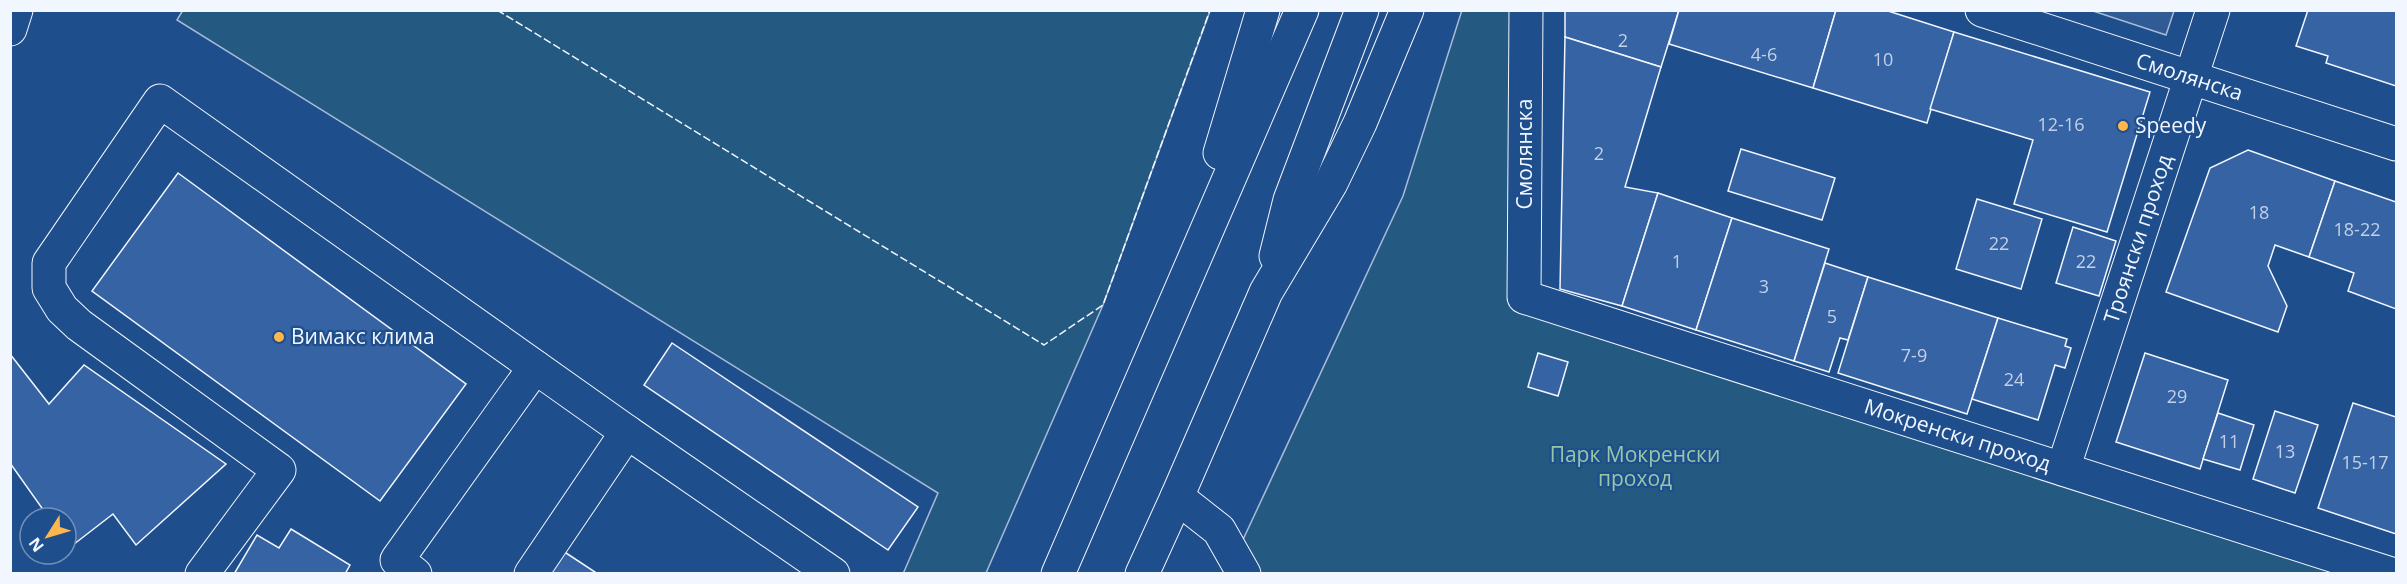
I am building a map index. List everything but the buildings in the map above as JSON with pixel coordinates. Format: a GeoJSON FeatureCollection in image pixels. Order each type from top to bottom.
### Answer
{"type":"FeatureCollection","features":[{"type":"Feature","properties":{"kind":"street"},"geometry":{"type":"LineString","coordinates":[[10,29],[16,10]]}},
{"type":"Feature","properties":{"kind":"street"},"geometry":{"type":"LineString","coordinates":[[1176,299],[1263,10]]}},
{"type":"Feature","properties":{"kind":"street"},"geometry":{"type":"LineString","coordinates":[[1058,573],[1302,10]]}},
{"type":"Feature","properties":{"kind":"street"},"geometry":{"type":"LineString","coordinates":[[1266,292],[1290,200],[1362,10]]}},
{"type":"Feature","properties":{"kind":"street"},"geometry":{"type":"LineString","coordinates":[[1142,573],[1178,497],[1266,292],[1331,183],[1360,123],[1407,10]]}},
{"type":"Feature","properties":{"kind":"street","name":"Смолянска"},"geometry":{"type":"LineString","coordinates":[[1524,297],[1526,10]]}},
{"type":"Feature","properties":{"kind":"street","name":"Смолянска"},"geometry":{"type":"LineString","coordinates":[[1982,10],[2397,144]]}},
{"type":"Feature","properties":{"kind":"street","name":"Троянски проход"},"geometry":{"type":"LineString","coordinates":[[2063,469],[2213,10]]}},
{"type":"Feature","properties":{"kind":"street"},"geometry":{"type":"LineString","coordinates":[[202,573],[279,470],[79,325],[62,309],[49,288],[49,263],[160,101],[627,432],[833,573]]}},
{"type":"Feature","properties":{"kind":"street","name":"Мокренски проход"},"geometry":{"type":"LineString","coordinates":[[1524,297],[2391,573]]}},
{"type":"Feature","properties":{"kind":"street"},"geometry":{"type":"LineString","coordinates":[[415,573],[397,560],[535,367]]}},
{"type":"Feature","properties":{"kind":"street"},"geometry":{"type":"LineString","coordinates":[[531,573],[627,432]]}},
{"type":"Feature","properties":{"kind":"street"},"geometry":{"type":"LineString","coordinates":[[1178,497],[1219,530],[1244,573]]}},
{"type":"Feature","properties":{"kind":"green space"},"geometry":{"type":"Polygon","coordinates":[[[183,10],[1210,11],[1103,305],[986,573],[903,574],[938,493],[177,20],[183,10]]]}},
{"type":"Feature","properties":{"kind":"green space","name":"Парк Мокренски проход"},"geometry":{"type":"Polygon","coordinates":[[[1462,10],[1526,11],[1524,297],[2391,574],[1227,574],[1403,196],[1462,10]]]}},
{"type":"Feature","properties":{"kind":"shaded area"},"geometry":{"type":"Polygon","coordinates":[[[2093,11],[2174,11],[2166,35],[2093,11]]]}},
{"type":"Feature","properties":{"kind":"fence"},"geometry":{"type":"LineString","coordinates":[[497,10],[1044,345],[1103,305],[1210,10]]}},
{"type":"Feature","properties":{"kind":"place","name":"Speedy"},"geometry":{"type":"Point","coordinates":[2123,126]}},
{"type":"Feature","properties":{"kind":"place","name":"Вимакс клима"},"geometry":{"type":"Point","coordinates":[279,337]}}]}
